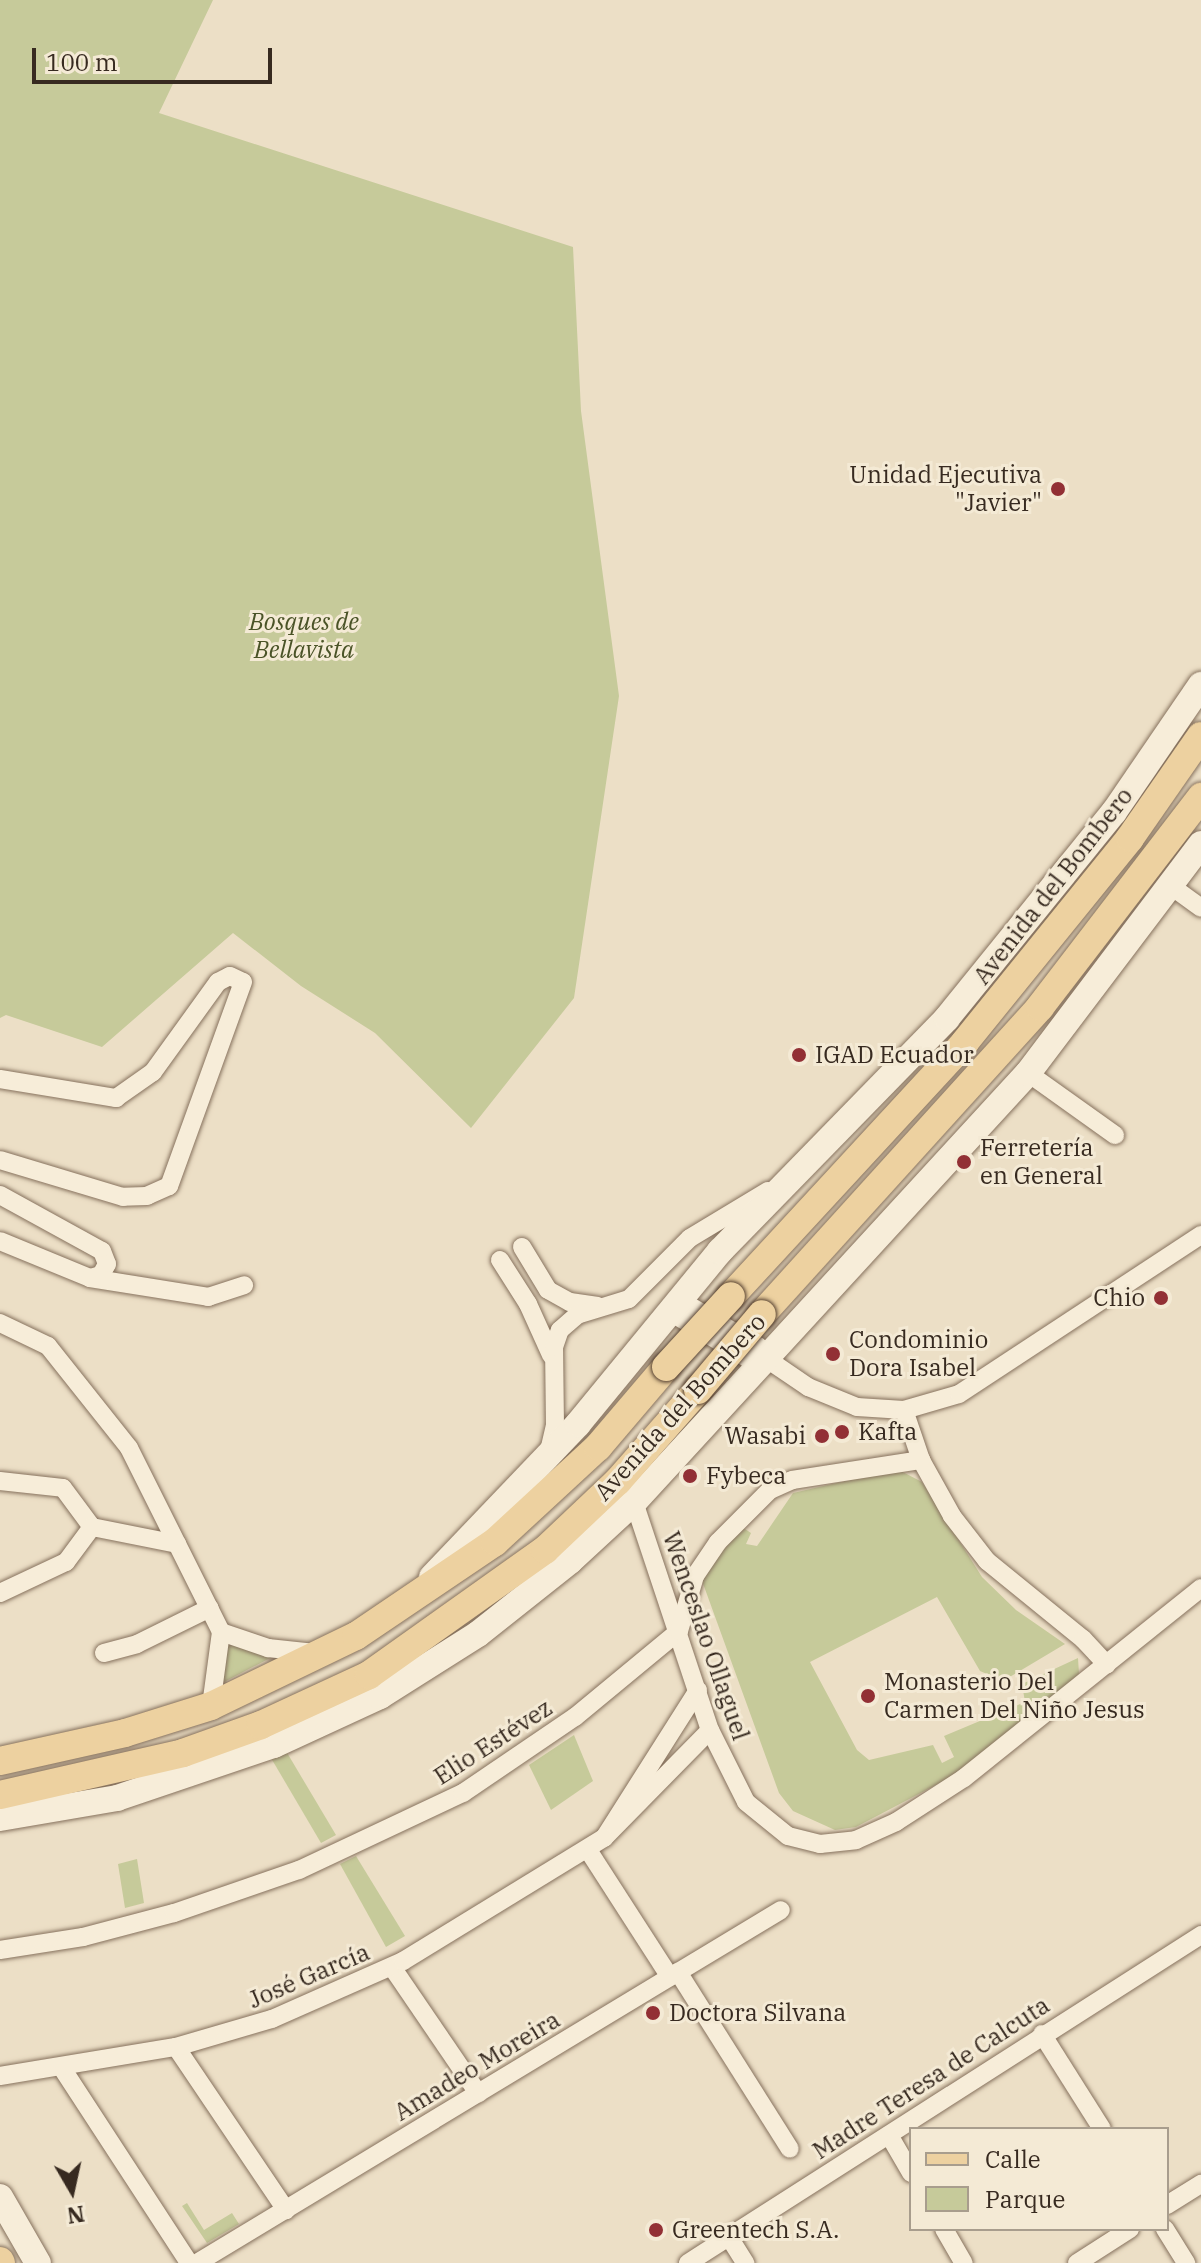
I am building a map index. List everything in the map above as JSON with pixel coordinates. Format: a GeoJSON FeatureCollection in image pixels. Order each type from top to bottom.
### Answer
{"type":"FeatureCollection","features":[{"type":"Feature","properties":{"kind":"main road","name":"Avenida del Bombero"},"geometry":{"type":"LineString","coordinates":[[405,1606],[546,1459],[675,1306],[791,1177],[966,995],[1114,812],[1201,685]]}},
{"type":"Feature","properties":{"kind":"main road","name":"Avenida del Bombero"},"geometry":{"type":"LineString","coordinates":[[92,1741],[211,1706],[322,1654],[405,1606],[495,1542],[545,1499],[598,1447],[666,1367],[965,1042],[1130,838],[1201,736]]}},
{"type":"Feature","properties":{"kind":"main road","name":"Avenida del Bombero"},"geometry":{"type":"LineString","coordinates":[[0,1795],[183,1753],[261,1725],[369,1675],[545,1550],[618,1481],[762,1314],[1040,1007],[1201,797]]}},
{"type":"Feature","properties":{"kind":"main road","name":"Avenida del Bombero"},"geometry":{"type":"LineString","coordinates":[[0,1818],[117,1798],[274,1745],[380,1696],[478,1634],[634,1502],[767,1359],[1028,1073],[1201,844]]}},
{"type":"Feature","properties":{"kind":"main road"},"geometry":{"type":"LineString","coordinates":[[0,1745],[92,1741]]}},
{"type":"Feature","properties":{"kind":"main road"},"geometry":{"type":"LineString","coordinates":[[0,1761],[92,1741]]}},
{"type":"Feature","properties":{"kind":"main road"},"geometry":{"type":"LineString","coordinates":[[0,2197],[38,2263]]}},
{"type":"Feature","properties":{"kind":"street"},"geometry":{"type":"LineString","coordinates":[[1171,886],[1201,908]]}},
{"type":"Feature","properties":{"kind":"street"},"geometry":{"type":"LineString","coordinates":[[0,1079],[105,1100],[116,1098],[153,1072],[218,982],[230,976],[243,982],[169,1186],[147,1196],[123,1197],[0,1160]]}},
{"type":"Feature","properties":{"kind":"street"},"geometry":{"type":"LineString","coordinates":[[1028,1073],[1115,1135]]}},
{"type":"Feature","properties":{"kind":"street"},"geometry":{"type":"LineString","coordinates":[[546,1459],[555,1426],[553,1361],[560,1330],[577,1315],[629,1299],[690,1238],[791,1177]]}},
{"type":"Feature","properties":{"kind":"street"},"geometry":{"type":"LineString","coordinates":[[0,1195],[102,1251],[106,1267],[90,1278]]}},
{"type":"Feature","properties":{"kind":"street"},"geometry":{"type":"LineString","coordinates":[[675,1306],[750,1360],[767,1359],[808,1387],[857,1407],[904,1410],[959,1394],[1201,1235]]}},
{"type":"Feature","properties":{"kind":"street"},"geometry":{"type":"LineString","coordinates":[[0,1241],[90,1278],[208,1297],[244,1285]]}},
{"type":"Feature","properties":{"kind":"street"},"geometry":{"type":"LineString","coordinates":[[522,1247],[548,1290],[570,1302],[605,1307]]}},
{"type":"Feature","properties":{"kind":"street"},"geometry":{"type":"LineString","coordinates":[[500,1260],[543,1332],[553,1361]]}},
{"type":"Feature","properties":{"kind":"street"},"geometry":{"type":"LineString","coordinates":[[0,1323],[35,1337],[59,1357],[129,1448],[221,1632],[211,1706]]}},
{"type":"Feature","properties":{"kind":"street"},"geometry":{"type":"LineString","coordinates":[[904,1410],[921,1460],[952,1516],[987,1561],[1083,1639],[1107,1665]]}},
{"type":"Feature","properties":{"kind":"street"},"geometry":{"type":"LineString","coordinates":[[679,1631],[695,1576],[718,1542],[770,1490],[792,1480],[921,1460]]}},
{"type":"Feature","properties":{"kind":"street"},"geometry":{"type":"LineString","coordinates":[[0,1481],[63,1488],[92,1527],[177,1544]]}},
{"type":"Feature","properties":{"kind":"street","name":"Wenceslao Ollaguel"},"geometry":{"type":"LineString","coordinates":[[634,1502],[710,1730],[746,1802],[767,1823],[788,1836],[820,1844],[856,1840],[896,1822],[964,1778],[1201,1588]]}},
{"type":"Feature","properties":{"kind":"street"},"geometry":{"type":"LineString","coordinates":[[0,1593],[66,1562],[92,1527]]}},
{"type":"Feature","properties":{"kind":"street"},"geometry":{"type":"LineString","coordinates":[[104,1653],[137,1644],[210,1608]]}},
{"type":"Feature","properties":{"kind":"street","name":"Elio Estévez"},"geometry":{"type":"LineString","coordinates":[[0,1950],[146,1922],[299,1870],[403,1824],[463,1793],[565,1725],[679,1631]]}},
{"type":"Feature","properties":{"kind":"street"},"geometry":{"type":"LineString","coordinates":[[221,1632],[268,1648],[322,1654]]}},
{"type":"Feature","properties":{"kind":"street","name":"José García"},"geometry":{"type":"LineString","coordinates":[[604,1838],[698,1690]]}},
{"type":"Feature","properties":{"kind":"street","name":"José García"},"geometry":{"type":"LineString","coordinates":[[0,2076],[176,2047],[272,2019],[392,1967],[588,1850],[604,1838],[710,1730]]}},
{"type":"Feature","properties":{"kind":"street"},"geometry":{"type":"LineString","coordinates":[[588,1850],[790,2149]]}},
{"type":"Feature","properties":{"kind":"street","name":"Amadeo Moreira"},"geometry":{"type":"LineString","coordinates":[[197,2263],[781,1910]]}},
{"type":"Feature","properties":{"kind":"street","name":"Madre Teresa de Calcuta"},"geometry":{"type":"LineString","coordinates":[[688,2263],[1201,1935]]}},
{"type":"Feature","properties":{"kind":"street"},"geometry":{"type":"LineString","coordinates":[[392,1967],[478,2093]]}},
{"type":"Feature","properties":{"kind":"street"},"geometry":{"type":"LineString","coordinates":[[1042,2034],[1101,2127]]}},
{"type":"Feature","properties":{"kind":"street"},"geometry":{"type":"LineString","coordinates":[[176,2047],[286,2210]]}},
{"type":"Feature","properties":{"kind":"street"},"geometry":{"type":"LineString","coordinates":[[62,2068],[189,2263]]}},
{"type":"Feature","properties":{"kind":"street"},"geometry":{"type":"LineString","coordinates":[[889,2135],[909,2170]]}},
{"type":"Feature","properties":{"kind":"street"},"geometry":{"type":"LineString","coordinates":[[1169,2204],[1201,2184]]}},
{"type":"Feature","properties":{"kind":"street"},"geometry":{"type":"LineString","coordinates":[[945,2231],[964,2263]]}},
{"type":"Feature","properties":{"kind":"street"},"geometry":{"type":"LineString","coordinates":[[1077,2263],[1127,2231]]}},
{"type":"Feature","properties":{"kind":"street"},"geometry":{"type":"LineString","coordinates":[[1166,2231],[1186,2263]]}},
{"type":"Feature","properties":{"kind":"street"},"geometry":{"type":"LineString","coordinates":[[729,2237],[745,2263]]}},
{"type":"Feature","properties":{"kind":"green space","name":"Bosques de Bellavista"},"geometry":{"type":"Polygon","coordinates":[[[0,0],[213,0],[159,113],[573,247],[581,411],[619,696],[574,998],[471,1128],[375,1033],[301,986],[233,933],[102,1047],[6,1015],[0,1018],[0,0]]]}},
{"type":"Feature","properties":{"kind":"green space"},"geometry":{"type":"Polygon","coordinates":[[[897,1469],[922,1482],[982,1577],[1016,1610],[1065,1644],[1003,1681],[980,1671],[937,1597],[810,1662],[857,1750],[869,1760],[933,1745],[942,1763],[954,1757],[944,1736],[1025,1702],[1022,1684],[1078,1658],[1079,1674],[1066,1693],[972,1766],[856,1827],[835,1830],[793,1811],[779,1793],[701,1578],[742,1527],[751,1533],[746,1544],[757,1546],[793,1493],[897,1469]]]}},
{"type":"Feature","properties":{"kind":"green space"},"geometry":{"type":"Polygon","coordinates":[[[226,1629],[291,1647],[207,1691],[226,1629]]]}},
{"type":"Feature","properties":{"kind":"green space"},"geometry":{"type":"Polygon","coordinates":[[[574,1735],[593,1781],[551,1810],[529,1765],[574,1735]]]}},
{"type":"Feature","properties":{"kind":"green space"},"geometry":{"type":"Polygon","coordinates":[[[286,1751],[336,1835],[321,1843],[271,1758],[286,1751]]]}},
{"type":"Feature","properties":{"kind":"green space"},"geometry":{"type":"Polygon","coordinates":[[[356,1856],[405,1936],[386,1947],[340,1864],[356,1856]]]}},
{"type":"Feature","properties":{"kind":"green space"},"geometry":{"type":"Polygon","coordinates":[[[137,1859],[144,1903],[125,1908],[118,1864],[137,1859]]]}},
{"type":"Feature","properties":{"kind":"green space"},"geometry":{"type":"Polygon","coordinates":[[[187,2203],[204,2230],[232,2213],[239,2224],[207,2243],[182,2206],[187,2203]]]}},
{"type":"Feature","properties":{"kind":"place","name":"Unidad Ejecutiva \"Javier\""},"geometry":{"type":"Point","coordinates":[1058,489]}},
{"type":"Feature","properties":{"kind":"place","name":"IGAD Ecuador"},"geometry":{"type":"Point","coordinates":[799,1055]}},
{"type":"Feature","properties":{"kind":"place","name":"Ferretería en General"},"geometry":{"type":"Point","coordinates":[964,1162]}},
{"type":"Feature","properties":{"kind":"place","name":"Chio"},"geometry":{"type":"Point","coordinates":[1161,1298]}},
{"type":"Feature","properties":{"kind":"place","name":"Condominio Dora Isabel"},"geometry":{"type":"Point","coordinates":[833,1354]}},
{"type":"Feature","properties":{"kind":"place","name":"Kafta"},"geometry":{"type":"Point","coordinates":[842,1432]}},
{"type":"Feature","properties":{"kind":"place","name":"Wasabi"},"geometry":{"type":"Point","coordinates":[822,1436]}},
{"type":"Feature","properties":{"kind":"place","name":"Fybeca"},"geometry":{"type":"Point","coordinates":[690,1476]}},
{"type":"Feature","properties":{"kind":"place","name":"Monasterio Del Carmen Del Niño Jesus"},"geometry":{"type":"Point","coordinates":[868,1696]}},
{"type":"Feature","properties":{"kind":"place","name":"Doctora Silvana"},"geometry":{"type":"Point","coordinates":[653,2013]}},
{"type":"Feature","properties":{"kind":"place","name":"Greentech S.A."},"geometry":{"type":"Point","coordinates":[656,2230]}}]}
